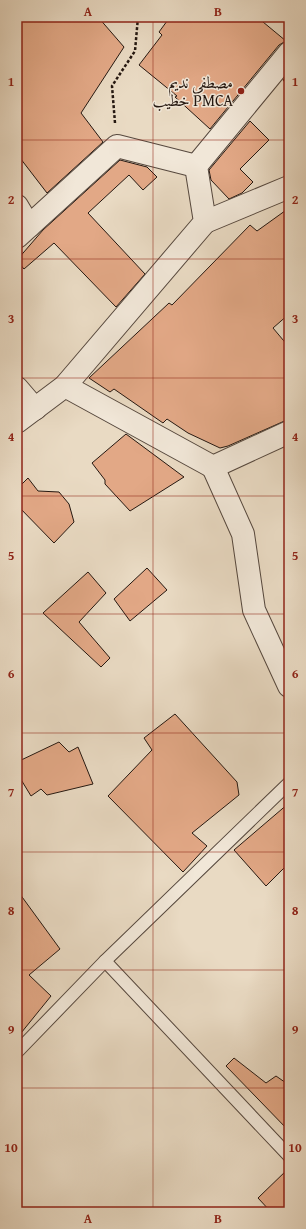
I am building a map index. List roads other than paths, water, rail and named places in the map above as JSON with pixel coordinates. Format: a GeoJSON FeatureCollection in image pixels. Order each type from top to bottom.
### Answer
{"type":"FeatureCollection","features":[{"type":"Feature","properties":{"kind":"street"},"geometry":{"type":"LineString","coordinates":[[205,222],[196,166],[289,53]]}},
{"type":"Feature","properties":{"kind":"street"},"geometry":{"type":"LineString","coordinates":[[17,206],[23,231],[117,146],[196,166]]}},
{"type":"Feature","properties":{"kind":"street"},"geometry":{"type":"LineString","coordinates":[[17,422],[65,386],[205,222],[289,187]]}},
{"type":"Feature","properties":{"kind":"street"},"geometry":{"type":"LineString","coordinates":[[65,386],[213,467],[243,534],[254,610],[289,686]]}},
{"type":"Feature","properties":{"kind":"street"},"geometry":{"type":"LineString","coordinates":[[17,388],[35,408]]}},
{"type":"Feature","properties":{"kind":"street"},"geometry":{"type":"LineString","coordinates":[[213,467],[289,432]]}},
{"type":"Feature","properties":{"kind":"lane"},"geometry":{"type":"LineString","coordinates":[[17,1052],[105,961],[289,783]]}},
{"type":"Feature","properties":{"kind":"lane"},"geometry":{"type":"LineString","coordinates":[[105,961],[289,1156]]}},
{"type":"Feature","properties":{"kind":"place","name":"مصطفى نديم خطيب PMCA"},"geometry":{"type":"Point","coordinates":[241,91]}}]}
